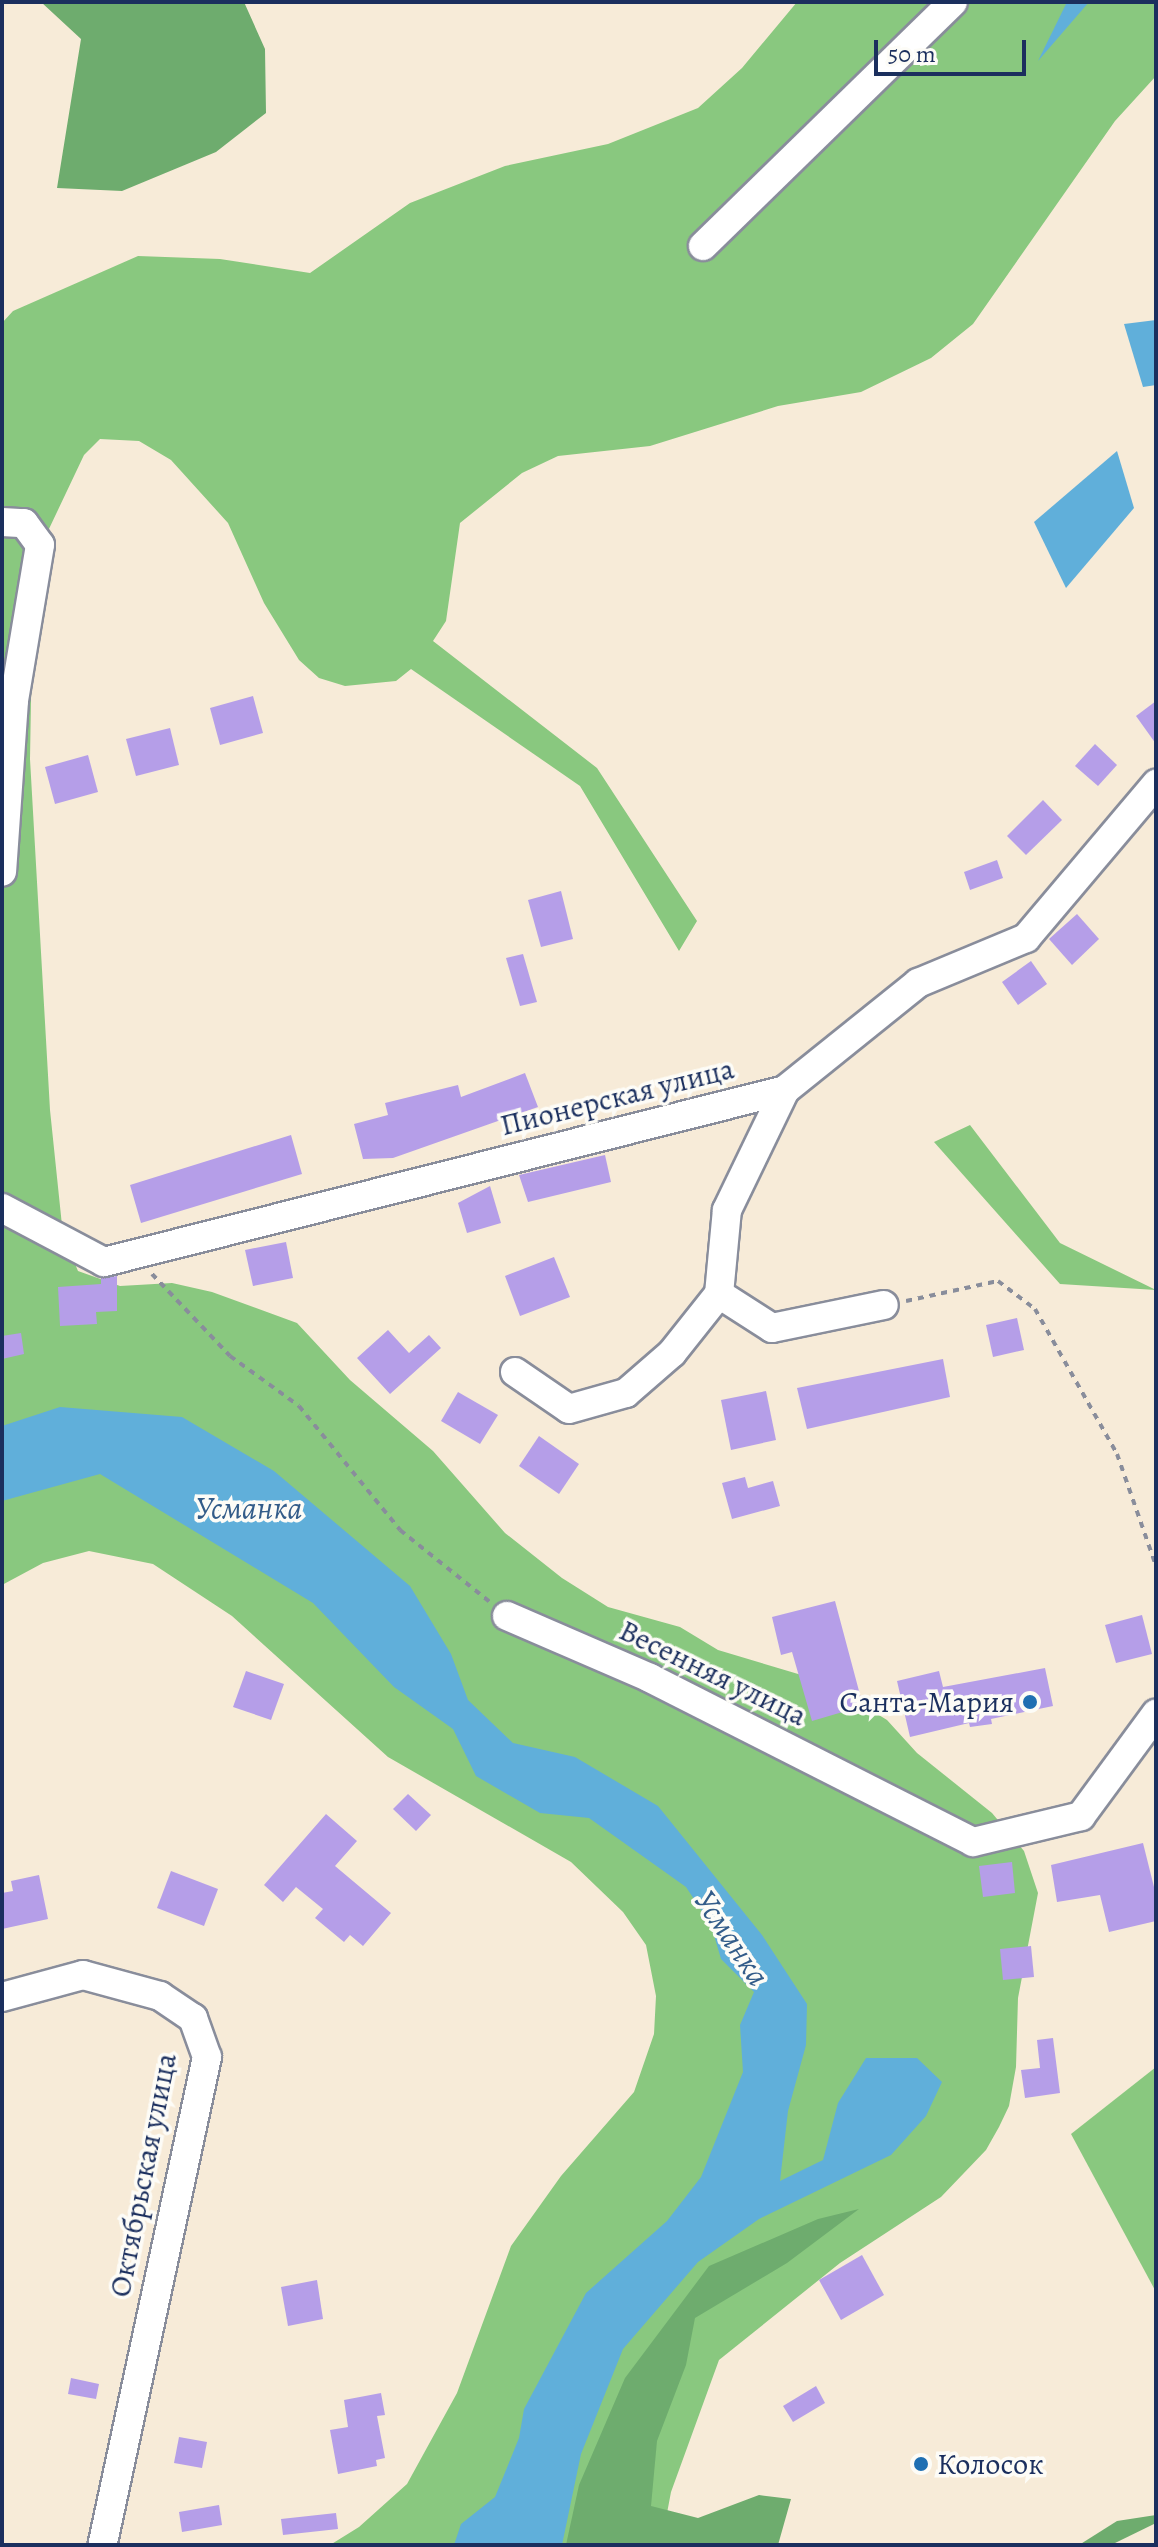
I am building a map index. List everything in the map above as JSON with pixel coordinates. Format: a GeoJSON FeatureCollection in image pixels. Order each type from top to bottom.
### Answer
{"type":"FeatureCollection","features":[{"type":"Feature","properties":{"kind":"street"},"geometry":{"type":"LineString","coordinates":[[703,246],[953,2]]}},
{"type":"Feature","properties":{"kind":"street"},"geometry":{"type":"LineString","coordinates":[[2,522],[24,523],[40,545],[14,701],[2,872]]}},
{"type":"Feature","properties":{"kind":"street","name":"Пионерская улица"},"geometry":{"type":"LineString","coordinates":[[2,1208],[104,1262],[785,1090],[918,983],[1026,938],[1156,784]]}},
{"type":"Feature","properties":{"kind":"street"},"geometry":{"type":"LineString","coordinates":[[515,1372],[569,1409],[626,1393],[672,1353],[719,1294],[727,1210],[785,1090]]}},
{"type":"Feature","properties":{"kind":"street"},"geometry":{"type":"LineString","coordinates":[[719,1294],[772,1328],[884,1305]]}},
{"type":"Feature","properties":{"kind":"street","name":"Весенняя улица"},"geometry":{"type":"LineString","coordinates":[[507,1616],[650,1678],[973,1842],[1081,1816],[1156,1714]]}},
{"type":"Feature","properties":{"kind":"street","name":"Октябрьская улица"},"geometry":{"type":"LineString","coordinates":[[2,1997],[83,1975],[160,1996],[193,2018],[207,2057],[102,2545]]}},
{"type":"Feature","properties":{"kind":"path"},"geometry":{"type":"LineString","coordinates":[[148,1270],[230,1356],[299,1406],[400,1530],[507,1616]]}},
{"type":"Feature","properties":{"kind":"path"},"geometry":{"type":"LineString","coordinates":[[884,1305],[998,1281],[1035,1309],[1117,1454],[1156,1566]]}},
{"type":"Feature","properties":{"kind":"green space"},"geometry":{"type":"Polygon","coordinates":[[[41,2],[244,2],[265,49],[266,113],[216,152],[122,191],[57,188],[81,39],[41,2]]]}},
{"type":"Feature","properties":{"kind":"green space"},"geometry":{"type":"Polygon","coordinates":[[[797,2],[1156,2],[1156,76],[1115,121],[973,324],[931,358],[861,392],[778,406],[650,446],[558,456],[522,473],[460,523],[446,621],[433,641],[597,768],[697,921],[679,951],[580,786],[411,669],[396,681],[345,686],[319,678],[299,660],[264,603],[228,523],[171,460],[139,441],[100,439],[84,455],[48,531],[32,641],[30,759],[50,1110],[63,1235],[78,1271],[120,1286],[172,1283],[212,1292],[297,1323],[350,1380],[433,1451],[505,1533],[562,1578],[608,1607],[680,1627],[718,1650],[825,1682],[887,1720],[917,1753],[992,1813],[1024,1851],[1038,1893],[1018,1998],[1016,2067],[1009,2106],[986,2150],[941,2197],[840,2263],[719,2360],[671,2492],[661,2545],[330,2545],[359,2527],[407,2484],[457,2393],[511,2246],[561,2176],[634,2092],[654,2034],[656,1996],[646,1945],[623,1912],[571,1862],[388,1757],[232,1616],[153,1564],[89,1551],[43,1563],[2,1585],[2,323],[13,311],[138,256],[220,259],[310,273],[410,203],[505,166],[608,144],[698,108],[742,68],[797,2]]]}},
{"type":"Feature","properties":{"kind":"green space"},"geometry":{"type":"Polygon","coordinates":[[[970,1125],[1060,1243],[1156,1290],[1060,1284],[934,1142],[970,1125]]]}},
{"type":"Feature","properties":{"kind":"green space"},"geometry":{"type":"Polygon","coordinates":[[[1156,2067],[1156,2292],[1071,2134],[1156,2067]]]}},
{"type":"Feature","properties":{"kind":"green space"},"geometry":{"type":"Polygon","coordinates":[[[859,2209],[787,2263],[695,2318],[686,2365],[657,2441],[651,2506],[698,2518],[759,2495],[791,2499],[778,2545],[566,2545],[579,2485],[625,2378],[709,2266],[818,2219],[859,2209]]]}},
{"type":"Feature","properties":{"kind":"green space"},"geometry":{"type":"Polygon","coordinates":[[[1156,2515],[1156,2523],[1111,2545],[1079,2545],[1117,2521],[1156,2515]]]}},
{"type":"Feature","properties":{"kind":"water"},"geometry":{"type":"Polygon","coordinates":[[[1067,2],[1089,2],[1038,61],[1067,2]]]}},
{"type":"Feature","properties":{"kind":"water"},"geometry":{"type":"Polygon","coordinates":[[[1156,320],[1156,385],[1143,387],[1124,324],[1156,320]]]}},
{"type":"Feature","properties":{"kind":"water"},"geometry":{"type":"Polygon","coordinates":[[[1117,451],[1134,508],[1066,588],[1034,522],[1117,451]]]}},
{"type":"Feature","properties":{"kind":"water","name":"Усманка"},"geometry":{"type":"Polygon","coordinates":[[[60,1407],[182,1417],[274,1471],[410,1586],[451,1654],[468,1700],[513,1743],[575,1757],[658,1806],[762,1935],[807,2004],[806,2045],[788,2111],[780,2181],[823,2160],[838,2103],[866,2058],[917,2058],[942,2082],[926,2116],[891,2155],[759,2219],[698,2262],[623,2349],[581,2454],[562,2545],[454,2545],[461,2524],[495,2497],[519,2438],[524,2409],[586,2293],[667,2221],[701,2177],[743,2072],[740,2025],[754,1992],[721,1959],[711,1925],[686,1887],[589,1818],[540,1813],[476,1776],[453,1729],[394,1687],[313,1603],[100,1474],[2,1501],[2,1426],[60,1407]]]}},
{"type":"Feature","properties":{"kind":"building"},"geometry":{"type":"Polygon","coordinates":[[[253,696],[263,733],[220,745],[210,708],[253,696]]]}},
{"type":"Feature","properties":{"kind":"building"},"geometry":{"type":"Polygon","coordinates":[[[1156,701],[1156,744],[1136,716],[1156,701]]]}},
{"type":"Feature","properties":{"kind":"building"},"geometry":{"type":"Polygon","coordinates":[[[170,728],[179,765],[136,776],[126,739],[170,728]]]}},
{"type":"Feature","properties":{"kind":"building"},"geometry":{"type":"Polygon","coordinates":[[[1095,744],[1117,765],[1098,786],[1075,766],[1095,744]]]}},
{"type":"Feature","properties":{"kind":"building"},"geometry":{"type":"Polygon","coordinates":[[[88,755],[98,792],[55,804],[45,767],[88,755]]]}},
{"type":"Feature","properties":{"kind":"building"},"geometry":{"type":"Polygon","coordinates":[[[1043,800],[1062,820],[1026,855],[1007,836],[1043,800]]]}},
{"type":"Feature","properties":{"kind":"building"},"geometry":{"type":"Polygon","coordinates":[[[997,860],[1003,878],[970,890],[964,872],[997,860]]]}},
{"type":"Feature","properties":{"kind":"building"},"geometry":{"type":"Polygon","coordinates":[[[561,891],[573,939],[541,947],[528,900],[561,891]]]}},
{"type":"Feature","properties":{"kind":"building"},"geometry":{"type":"Polygon","coordinates":[[[1077,914],[1099,939],[1072,965],[1049,939],[1077,914]]]}},
{"type":"Feature","properties":{"kind":"building"},"geometry":{"type":"Polygon","coordinates":[[[523,954],[537,1002],[520,1006],[506,958],[523,954]]]}},
{"type":"Feature","properties":{"kind":"building"},"geometry":{"type":"Polygon","coordinates":[[[1031,961],[1047,984],[1018,1005],[1002,982],[1031,961]]]}},
{"type":"Feature","properties":{"kind":"building"},"geometry":{"type":"Polygon","coordinates":[[[525,1073],[538,1107],[393,1158],[363,1159],[354,1124],[388,1115],[385,1103],[458,1085],[461,1097],[525,1073]]]}},
{"type":"Feature","properties":{"kind":"building"},"geometry":{"type":"Polygon","coordinates":[[[291,1135],[302,1174],[141,1223],[130,1185],[291,1135]]]}},
{"type":"Feature","properties":{"kind":"building"},"geometry":{"type":"Polygon","coordinates":[[[605,1155],[611,1182],[528,1202],[519,1175],[605,1155]]]}},
{"type":"Feature","properties":{"kind":"building"},"geometry":{"type":"Polygon","coordinates":[[[490,1186],[501,1223],[467,1233],[458,1203],[490,1186]]]}},
{"type":"Feature","properties":{"kind":"building"},"geometry":{"type":"Polygon","coordinates":[[[286,1242],[293,1278],[253,1286],[245,1250],[286,1242]]]}},
{"type":"Feature","properties":{"kind":"building"},"geometry":{"type":"Polygon","coordinates":[[[554,1257],[570,1297],[520,1316],[505,1276],[554,1257]]]}},
{"type":"Feature","properties":{"kind":"building"},"geometry":{"type":"Polygon","coordinates":[[[117,1276],[117,1311],[96,1312],[97,1324],[60,1326],[58,1287],[101,1284],[101,1278],[117,1276]]]}},
{"type":"Feature","properties":{"kind":"building"},"geometry":{"type":"Polygon","coordinates":[[[1017,1318],[1024,1350],[993,1357],[986,1325],[1017,1318]]]}},
{"type":"Feature","properties":{"kind":"building"},"geometry":{"type":"Polygon","coordinates":[[[388,1330],[409,1353],[429,1335],[441,1348],[390,1394],[357,1358],[388,1330]]]}},
{"type":"Feature","properties":{"kind":"building"},"geometry":{"type":"Polygon","coordinates":[[[21,1333],[24,1354],[2,1359],[2,1336],[21,1333]]]}},
{"type":"Feature","properties":{"kind":"building"},"geometry":{"type":"Polygon","coordinates":[[[943,1359],[950,1397],[807,1429],[797,1388],[943,1359]]]}},
{"type":"Feature","properties":{"kind":"building"},"geometry":{"type":"Polygon","coordinates":[[[766,1391],[776,1440],[731,1450],[721,1400],[766,1391]]]}},
{"type":"Feature","properties":{"kind":"building"},"geometry":{"type":"Polygon","coordinates":[[[458,1392],[498,1415],[480,1444],[441,1421],[458,1392]]]}},
{"type":"Feature","properties":{"kind":"building"},"geometry":{"type":"Polygon","coordinates":[[[539,1436],[579,1464],[559,1494],[519,1466],[539,1436]]]}},
{"type":"Feature","properties":{"kind":"building"},"geometry":{"type":"Polygon","coordinates":[[[745,1477],[748,1488],[773,1481],[780,1506],[732,1519],[722,1483],[745,1477]]]}},
{"type":"Feature","properties":{"kind":"building"},"geometry":{"type":"Polygon","coordinates":[[[835,1601],[863,1706],[812,1721],[792,1652],[781,1655],[772,1617],[835,1601]]]}},
{"type":"Feature","properties":{"kind":"building"},"geometry":{"type":"Polygon","coordinates":[[[1142,1615],[1152,1654],[1116,1663],[1105,1625],[1142,1615]]]}},
{"type":"Feature","properties":{"kind":"building"},"geometry":{"type":"Polygon","coordinates":[[[1045,1668],[1053,1706],[991,1719],[992,1724],[970,1727],[969,1723],[910,1737],[897,1681],[939,1671],[943,1687],[1045,1668]]]}},
{"type":"Feature","properties":{"kind":"building"},"geometry":{"type":"Polygon","coordinates":[[[246,1671],[284,1684],[271,1720],[233,1707],[246,1671]]]}},
{"type":"Feature","properties":{"kind":"building"},"geometry":{"type":"Polygon","coordinates":[[[408,1794],[431,1815],[416,1831],[393,1809],[408,1794]]]}},
{"type":"Feature","properties":{"kind":"building"},"geometry":{"type":"Polygon","coordinates":[[[326,1814],[357,1841],[335,1866],[391,1913],[363,1946],[350,1935],[344,1942],[315,1918],[323,1909],[296,1887],[283,1902],[264,1885],[326,1814]]]}},
{"type":"Feature","properties":{"kind":"building"},"geometry":{"type":"Polygon","coordinates":[[[1143,1843],[1156,1895],[1156,1921],[1109,1932],[1100,1895],[1057,1902],[1051,1865],[1143,1843]]]}},
{"type":"Feature","properties":{"kind":"building"},"geometry":{"type":"Polygon","coordinates":[[[1012,1862],[1015,1893],[983,1897],[979,1866],[1012,1862]]]}},
{"type":"Feature","properties":{"kind":"building"},"geometry":{"type":"Polygon","coordinates":[[[171,1871],[218,1889],[204,1926],[157,1908],[171,1871]]]}},
{"type":"Feature","properties":{"kind":"building"},"geometry":{"type":"Polygon","coordinates":[[[39,1875],[48,1919],[2,1929],[2,1893],[13,1891],[11,1881],[39,1875]]]}},
{"type":"Feature","properties":{"kind":"building"},"geometry":{"type":"Polygon","coordinates":[[[1031,1946],[1034,1977],[1003,1980],[1000,1949],[1031,1946]]]}},
{"type":"Feature","properties":{"kind":"building"},"geometry":{"type":"Polygon","coordinates":[[[1053,2038],[1060,2093],[1025,2098],[1021,2070],[1040,2068],[1037,2040],[1053,2038]]]}},
{"type":"Feature","properties":{"kind":"building"},"geometry":{"type":"Polygon","coordinates":[[[862,2255],[884,2295],[841,2320],[819,2280],[862,2255]]]}},
{"type":"Feature","properties":{"kind":"building"},"geometry":{"type":"Polygon","coordinates":[[[317,2280],[323,2319],[288,2326],[281,2287],[317,2280]]]}},
{"type":"Feature","properties":{"kind":"building"},"geometry":{"type":"Polygon","coordinates":[[[71,2378],[99,2384],[96,2399],[68,2394],[71,2378]]]}},
{"type":"Feature","properties":{"kind":"building"},"geometry":{"type":"Polygon","coordinates":[[[816,2386],[825,2403],[793,2422],[783,2406],[816,2386]]]}},
{"type":"Feature","properties":{"kind":"building"},"geometry":{"type":"Polygon","coordinates":[[[381,2393],[385,2415],[377,2416],[385,2458],[376,2460],[377,2466],[338,2474],[330,2430],[348,2427],[344,2400],[381,2393]]]}},
{"type":"Feature","properties":{"kind":"building"},"geometry":{"type":"Polygon","coordinates":[[[179,2437],[207,2442],[202,2468],[174,2463],[179,2437]]]}},
{"type":"Feature","properties":{"kind":"building"},"geometry":{"type":"Polygon","coordinates":[[[219,2505],[222,2525],[182,2532],[179,2512],[219,2505]]]}},
{"type":"Feature","properties":{"kind":"building"},"geometry":{"type":"Polygon","coordinates":[[[336,2513],[338,2529],[283,2535],[281,2519],[336,2513]]]}},
{"type":"Feature","properties":{"kind":"place","name":"Санта-Мария"},"geometry":{"type":"Point","coordinates":[1030,1702]}},
{"type":"Feature","properties":{"kind":"place","name":"Колосок"},"geometry":{"type":"Point","coordinates":[921,2464]}}]}
